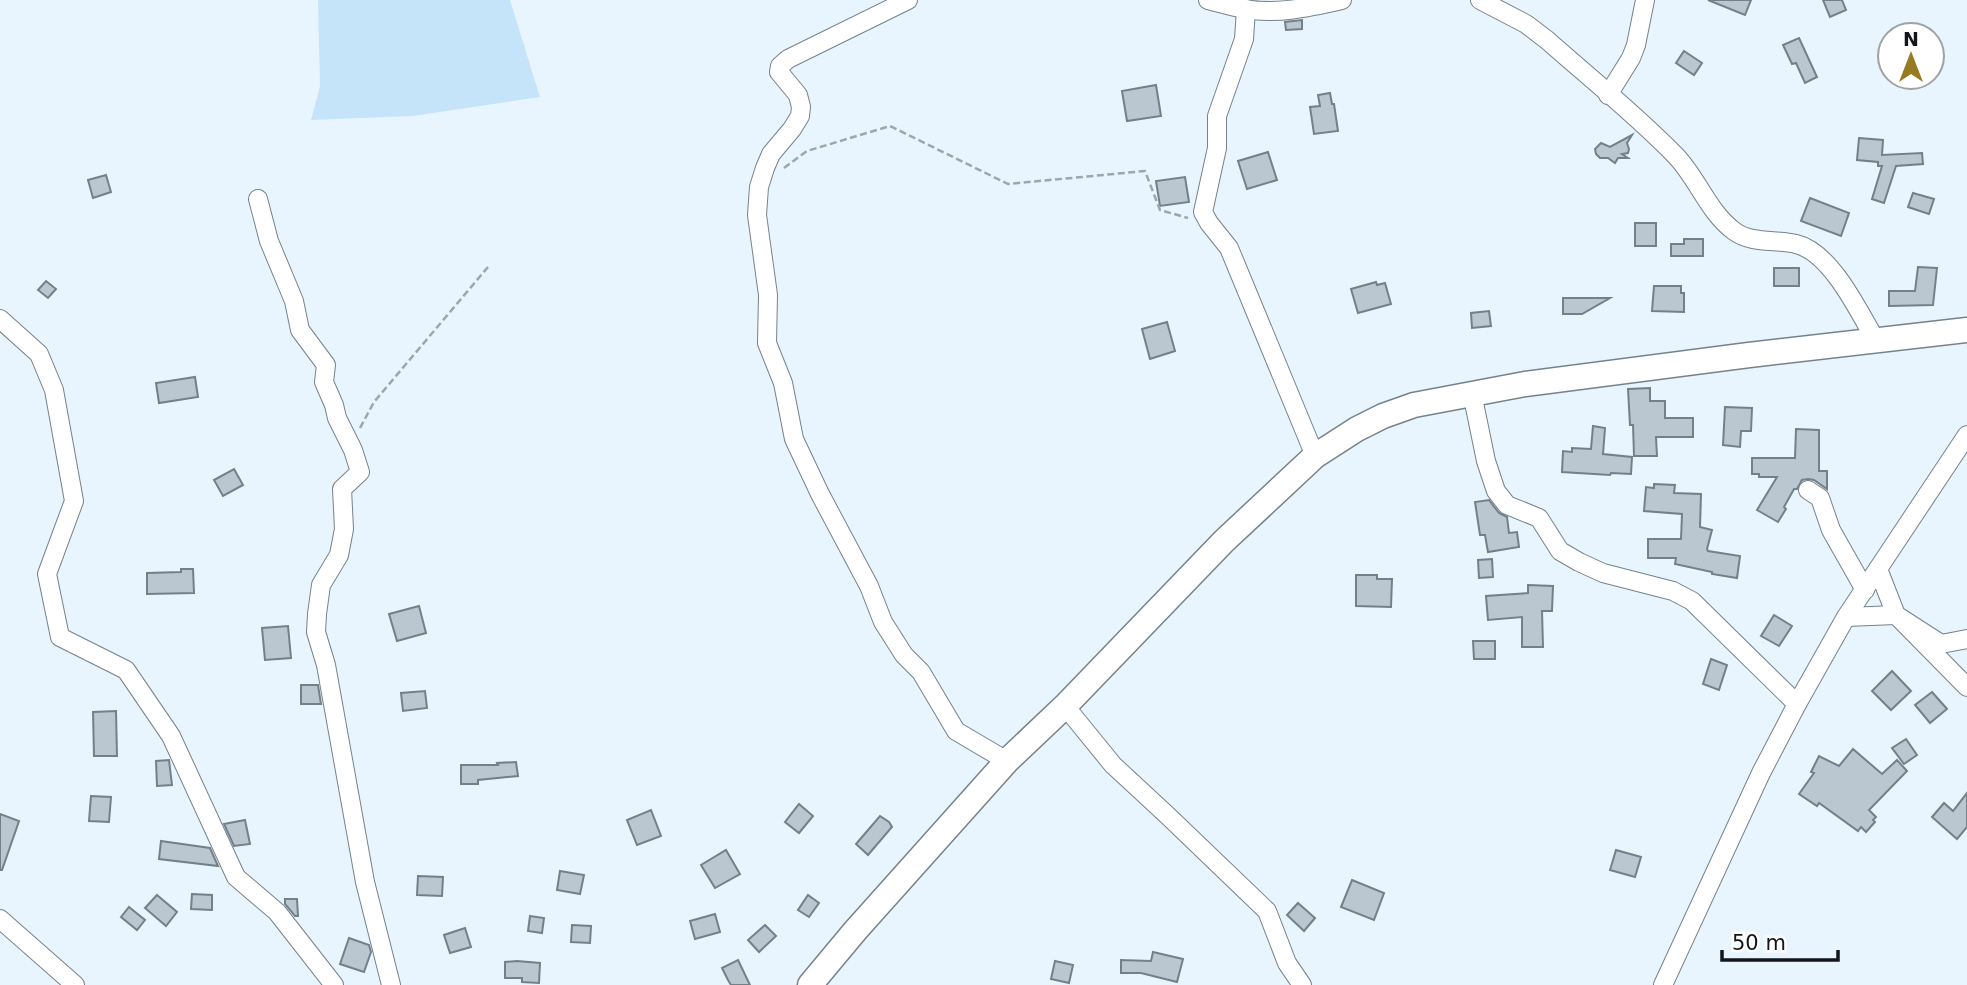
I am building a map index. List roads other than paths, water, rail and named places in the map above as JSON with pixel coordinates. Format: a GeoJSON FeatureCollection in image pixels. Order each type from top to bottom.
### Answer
{"type":"FeatureCollection","features":[{"type":"Feature","properties":{"kind":"street"},"geometry":{"type":"LineString","coordinates":[[908,0],[788,59],[780,66],[779,72],[798,94],[801,107],[800,116],[792,129],[771,154],[759,187],[757,215],[768,295],[767,344],[783,383],[794,439],[869,586],[883,622],[904,655],[921,672],[956,731],[1007,761]]}},
{"type":"Feature","properties":{"kind":"street"},"geometry":{"type":"LineString","coordinates":[[1208,0],[1246,9],[1276,11],[1342,0]]}},
{"type":"Feature","properties":{"kind":"street"},"geometry":{"type":"LineString","coordinates":[[1480,0],[1537,32],[1677,156],[1719,216],[1734,232],[1752,239],[1799,244],[1818,256],[1842,282],[1876,341]]}},
{"type":"Feature","properties":{"kind":"street"},"geometry":{"type":"LineString","coordinates":[[1608,94],[1631,58],[1636,45],[1644,0]]}},
{"type":"Feature","properties":{"kind":"street"},"geometry":{"type":"LineString","coordinates":[[1246,9],[1244,38],[1217,116],[1217,148],[1203,212],[1229,248],[1315,456]]}},
{"type":"Feature","properties":{"kind":"street"},"geometry":{"type":"LineString","coordinates":[[258,199],[269,241],[294,300],[300,330],[326,365],[324,382],[337,418],[354,450],[360,472],[342,489],[344,528],[339,555],[321,585],[316,632],[326,665],[365,882],[391,985]]}},
{"type":"Feature","properties":{"kind":"street"},"geometry":{"type":"LineString","coordinates":[[0,319],[39,354],[54,390],[74,501],[47,574],[60,637],[126,670],[170,736],[236,877],[277,912],[334,985]]}},
{"type":"Feature","properties":{"kind":"street"},"geometry":{"type":"LineString","coordinates":[[810,985],[1007,761],[1065,706],[1224,541],[1315,456],[1348,434],[1383,416],[1414,405],[1472,393],[1596,373],[1967,330]]}},
{"type":"Feature","properties":{"kind":"street"},"geometry":{"type":"LineString","coordinates":[[1472,393],[1486,461],[1496,491],[1507,505],[1539,518],[1560,551],[1579,562],[1603,573],[1673,591],[1692,601],[1797,704]]}},
{"type":"Feature","properties":{"kind":"street"},"geometry":{"type":"LineString","coordinates":[[1663,985],[1761,773],[1797,704],[1846,617],[1967,435]]}},
{"type":"Feature","properties":{"kind":"street"},"geometry":{"type":"LineString","coordinates":[[1808,490],[1820,498],[1831,530],[1865,590]]}},
{"type":"Feature","properties":{"kind":"street"},"geometry":{"type":"LineString","coordinates":[[1878,569],[1896,615],[1967,687]]}},
{"type":"Feature","properties":{"kind":"street"},"geometry":{"type":"LineString","coordinates":[[1846,617],[1896,615],[1941,644],[1967,639]]}},
{"type":"Feature","properties":{"kind":"street"},"geometry":{"type":"LineString","coordinates":[[1065,706],[1113,765],[1267,911],[1287,963],[1302,985]]}},
{"type":"Feature","properties":{"kind":"street"},"geometry":{"type":"LineString","coordinates":[[0,919],[75,985]]}}]}
